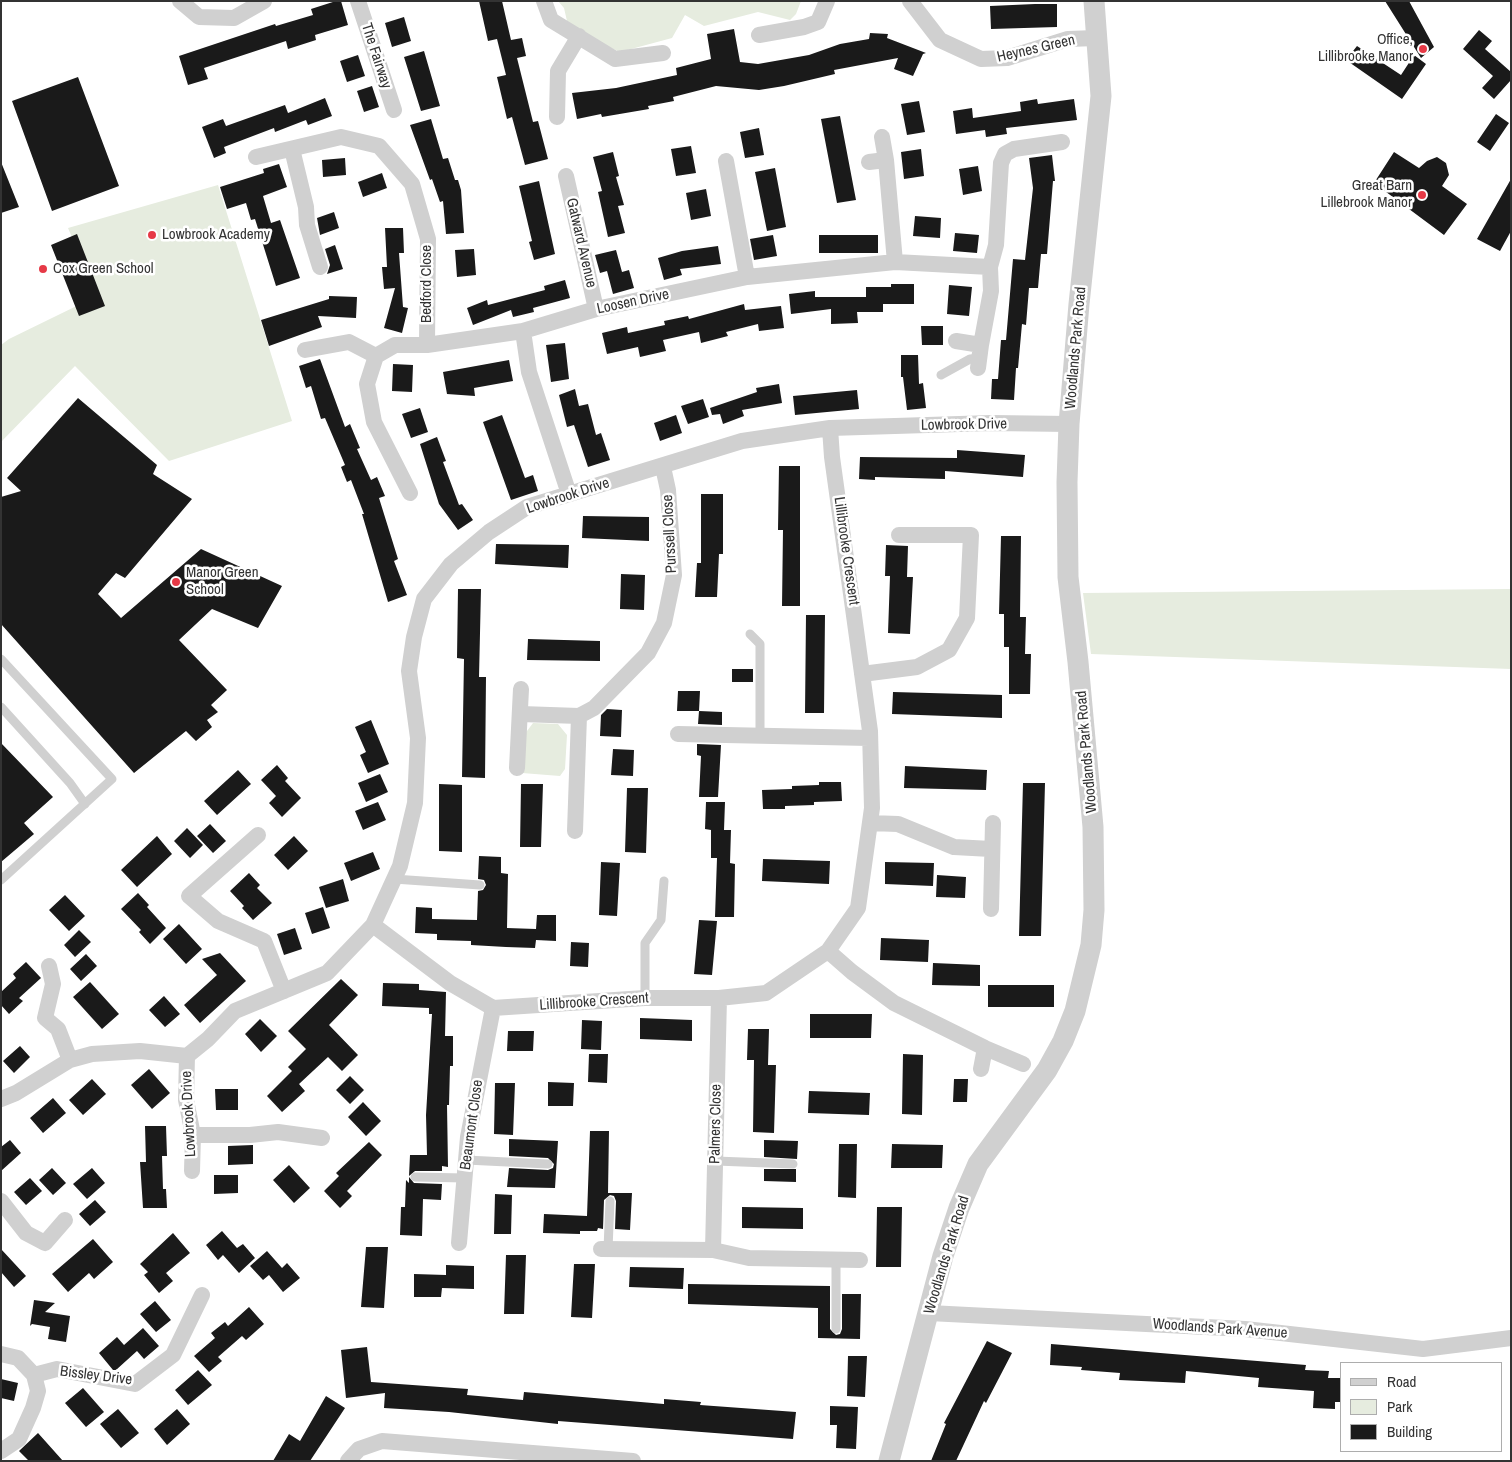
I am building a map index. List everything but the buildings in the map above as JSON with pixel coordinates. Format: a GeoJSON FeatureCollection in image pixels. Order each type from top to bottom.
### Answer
{"type":"FeatureCollection","features":[{"type":"Feature","properties":{"kind":"street"},"geometry":{"type":"LineString","coordinates":[[180,1],[199,17],[234,18],[264,1]]}},
{"type":"Feature","properties":{"kind":"street","name":"The Fairway"},"geometry":{"type":"LineString","coordinates":[[358,1],[394,110]]}},
{"type":"Feature","properties":{"kind":"street"},"geometry":{"type":"LineString","coordinates":[[544,1],[552,20],[615,58],[662,53]]}},
{"type":"Feature","properties":{"kind":"street"},"geometry":{"type":"LineString","coordinates":[[759,35],[804,27],[818,22],[827,1]]}},
{"type":"Feature","properties":{"kind":"street","name":"Heynes Green"},"geometry":{"type":"LineString","coordinates":[[910,1],[940,40],[981,59],[1007,58],[1068,39],[1096,38]]}},
{"type":"Feature","properties":{"kind":"street","name":"Woodlands Park Road"},"geometry":{"type":"LineString","coordinates":[[889,1461],[943,1256],[959,1208],[978,1164],[1047,1070],[1063,1041],[1075,1012],[1091,946],[1094,910],[1093,826],[1068,577],[1069,424],[1101,96],[1094,1]]}},
{"type":"Feature","properties":{"kind":"street"},"geometry":{"type":"LineString","coordinates":[[557,117],[558,71],[579,36]]}},
{"type":"Feature","properties":{"kind":"street","name":"Bedford Close"},"geometry":{"type":"LineString","coordinates":[[256,157],[341,137],[378,146],[412,184],[428,239],[427,344]]}},
{"type":"Feature","properties":{"kind":"street"},"geometry":{"type":"LineString","coordinates":[[882,137],[886,160],[895,262]]}},
{"type":"Feature","properties":{"kind":"street"},"geometry":{"type":"LineString","coordinates":[[956,341],[980,357],[991,291],[990,267],[996,245],[999,176],[1005,154],[1014,149],[1062,142]]}},
{"type":"Feature","properties":{"kind":"street"},"geometry":{"type":"LineString","coordinates":[[292,148],[306,207],[306,225],[320,267]]}},
{"type":"Feature","properties":{"kind":"street"},"geometry":{"type":"LineString","coordinates":[[869,162],[886,160]]}},
{"type":"Feature","properties":{"kind":"street"},"geometry":{"type":"LineString","coordinates":[[726,161],[747,277]]}},
{"type":"Feature","properties":{"kind":"street","name":"Gatward Avenue"},"geometry":{"type":"LineString","coordinates":[[566,176],[596,309]]}},
{"type":"Feature","properties":{"kind":"street","name":"Loosen Drive"},"geometry":{"type":"LineString","coordinates":[[376,356],[394,345],[427,344],[523,330],[596,309],[747,277],[895,262],[990,267]]}},
{"type":"Feature","properties":{"kind":"street"},"geometry":{"type":"LineString","coordinates":[[523,330],[529,372],[569,494]]}},
{"type":"Feature","properties":{"kind":"street"},"geometry":{"type":"LineString","coordinates":[[305,350],[349,342],[376,356],[367,384],[374,422],[410,493]]}},
{"type":"Feature","properties":{"kind":"street","name":"Lowbrook Drive"},"geometry":{"type":"LineString","coordinates":[[192,1171],[193,1135],[186,1100],[187,1056],[208,1039],[235,1011],[327,973],[373,924],[394,879],[400,866],[415,803],[418,738],[409,671],[414,637],[424,599],[451,564],[488,532],[528,507],[663,467],[742,441],[830,428],[992,423],[1069,424]]}},
{"type":"Feature","properties":{"kind":"street","name":"Lillibrooke Crescent"},"geometry":{"type":"LineString","coordinates":[[493,1008],[645,998],[719,998],[766,993],[828,951],[858,908],[872,808],[870,738],[832,457],[830,428]]}},
{"type":"Feature","properties":{"kind":"street","name":"Purssell Close"},"geometry":{"type":"LineString","coordinates":[[579,716],[594,708],[648,653],[664,623],[674,575],[668,490],[663,467]]}},
{"type":"Feature","properties":{"kind":"street"},"geometry":{"type":"LineString","coordinates":[[862,674],[916,667],[949,650],[968,618],[971,535],[899,535]]}},
{"type":"Feature","properties":{"kind":"street"},"geometry":{"type":"LineString","coordinates":[[517,768],[521,689]]}},
{"type":"Feature","properties":{"kind":"street"},"geometry":{"type":"LineString","coordinates":[[521,714],[579,716],[575,831]]}},
{"type":"Feature","properties":{"kind":"street"},"geometry":{"type":"LineString","coordinates":[[678,734],[870,738]]}},
{"type":"Feature","properties":{"kind":"street"},"geometry":{"type":"LineString","coordinates":[[991,909],[990,849],[993,823]]}},
{"type":"Feature","properties":{"kind":"street"},"geometry":{"type":"LineString","coordinates":[[870,824],[898,824],[954,846],[990,849]]}},
{"type":"Feature","properties":{"kind":"street"},"geometry":{"type":"LineString","coordinates":[[258,836],[189,896],[218,921],[264,940],[284,991]]}},
{"type":"Feature","properties":{"kind":"street"},"geometry":{"type":"LineString","coordinates":[[373,924],[450,983],[493,1008]]}},
{"type":"Feature","properties":{"kind":"street"},"geometry":{"type":"LineString","coordinates":[[828,951],[852,972],[894,1003],[985,1048],[1023,1064]]}},
{"type":"Feature","properties":{"kind":"street"},"geometry":{"type":"LineString","coordinates":[[49,966],[53,984],[45,1018],[58,1029],[70,1060]]}},
{"type":"Feature","properties":{"kind":"street","name":"Palmers Close"},"geometry":{"type":"LineString","coordinates":[[713,1250],[719,998]]}},
{"type":"Feature","properties":{"kind":"street","name":"Beaumont Close"},"geometry":{"type":"LineString","coordinates":[[459,1243],[468,1137],[493,1008]]}},
{"type":"Feature","properties":{"kind":"street"},"geometry":{"type":"LineString","coordinates":[[981,1069],[985,1048]]}},
{"type":"Feature","properties":{"kind":"street"},"geometry":{"type":"LineString","coordinates":[[1,1099],[16,1093],[70,1060],[92,1054],[140,1051],[187,1056]]}},
{"type":"Feature","properties":{"kind":"street"},"geometry":{"type":"LineString","coordinates":[[193,1135],[250,1135],[278,1132],[322,1138]]}},
{"type":"Feature","properties":{"kind":"street"},"geometry":{"type":"LineString","coordinates":[[1,1201],[26,1233],[45,1243],[65,1220]]}},
{"type":"Feature","properties":{"kind":"street"},"geometry":{"type":"LineString","coordinates":[[605,1249],[713,1250],[749,1258],[860,1260]]}},
{"type":"Feature","properties":{"kind":"street","name":"Bissley Drive"},"geometry":{"type":"LineString","coordinates":[[34,1375],[57,1369],[135,1384],[172,1356],[202,1295]]}},
{"type":"Feature","properties":{"kind":"street","name":"Woodlands Park Avenue"},"geometry":{"type":"LineString","coordinates":[[928,1313],[1245,1329],[1423,1349],[1511,1338]]}},
{"type":"Feature","properties":{"kind":"street"},"geometry":{"type":"LineString","coordinates":[[1,1354],[18,1358],[34,1375],[38,1391],[33,1408],[19,1439],[1,1451]]}},
{"type":"Feature","properties":{"kind":"street"},"geometry":{"type":"LineString","coordinates":[[348,1461],[359,1449],[382,1441],[633,1461]]}},
{"type":"Feature","properties":{"kind":"lane"},"geometry":{"type":"LineString","coordinates":[[941,375],[970,359],[980,357]]}},
{"type":"Feature","properties":{"kind":"lane"},"geometry":{"type":"LineString","coordinates":[[750,634],[760,644],[760,737]]}},
{"type":"Feature","properties":{"kind":"lane"},"geometry":{"type":"LineString","coordinates":[[1,659],[112,779],[1,880]]}},
{"type":"Feature","properties":{"kind":"lane"},"geometry":{"type":"LineString","coordinates":[[1,707],[70,783],[85,804]]}},
{"type":"Feature","properties":{"kind":"lane"},"geometry":{"type":"LineString","coordinates":[[394,879],[480,885]]}},
{"type":"Feature","properties":{"kind":"lane"},"geometry":{"type":"LineString","coordinates":[[645,998],[645,942],[661,920],[664,881]]}},
{"type":"Feature","properties":{"kind":"lane"},"geometry":{"type":"LineString","coordinates":[[466,1160],[548,1164]]}},
{"type":"Feature","properties":{"kind":"lane"},"geometry":{"type":"LineString","coordinates":[[716,1161],[793,1164]]}},
{"type":"Feature","properties":{"kind":"lane"},"geometry":{"type":"LineString","coordinates":[[415,1177],[465,1178]]}},
{"type":"Feature","properties":{"kind":"lane"},"geometry":{"type":"LineString","coordinates":[[605,1249],[610,1201]]}},
{"type":"Feature","properties":{"kind":"lane"},"geometry":{"type":"LineString","coordinates":[[836,1259],[836,1329]]}},
{"type":"Feature","properties":{"kind":"green space"},"geometry":{"type":"Polygon","coordinates":[[[558,1],[801,1],[796,14],[790,20],[758,12],[704,26],[685,15],[672,38],[620,52],[602,44],[567,21],[564,8],[558,1]]]}},
{"type":"Feature","properties":{"kind":"green space"},"geometry":{"type":"Polygon","coordinates":[[[218,185],[292,421],[169,461],[75,366],[1,442],[1,345],[9,339],[97,296],[68,228],[218,185]]]}},
{"type":"Feature","properties":{"kind":"green space"},"geometry":{"type":"Polygon","coordinates":[[[1511,589],[1511,669],[1091,654],[1083,593],[1511,589]]]}},
{"type":"Feature","properties":{"kind":"green space"},"geometry":{"type":"Polygon","coordinates":[[[533,723],[558,724],[567,735],[565,769],[560,776],[522,773],[524,735],[533,723]]]}},
{"type":"Feature","properties":{"kind":"place","name":"Office, Lillibrooke Manor"},"geometry":{"type":"Point","coordinates":[1423,49]}},
{"type":"Feature","properties":{"kind":"place","name":"Great Barn Lillebrook Manor"},"geometry":{"type":"Point","coordinates":[1422,195]}},
{"type":"Feature","properties":{"kind":"place","name":"Lowbrook Academy"},"geometry":{"type":"Point","coordinates":[152,235]}},
{"type":"Feature","properties":{"kind":"place","name":"Cox Green School"},"geometry":{"type":"Point","coordinates":[43,269]}},
{"type":"Feature","properties":{"kind":"place","name":"Manor Green School"},"geometry":{"type":"Point","coordinates":[176,582]}}]}
